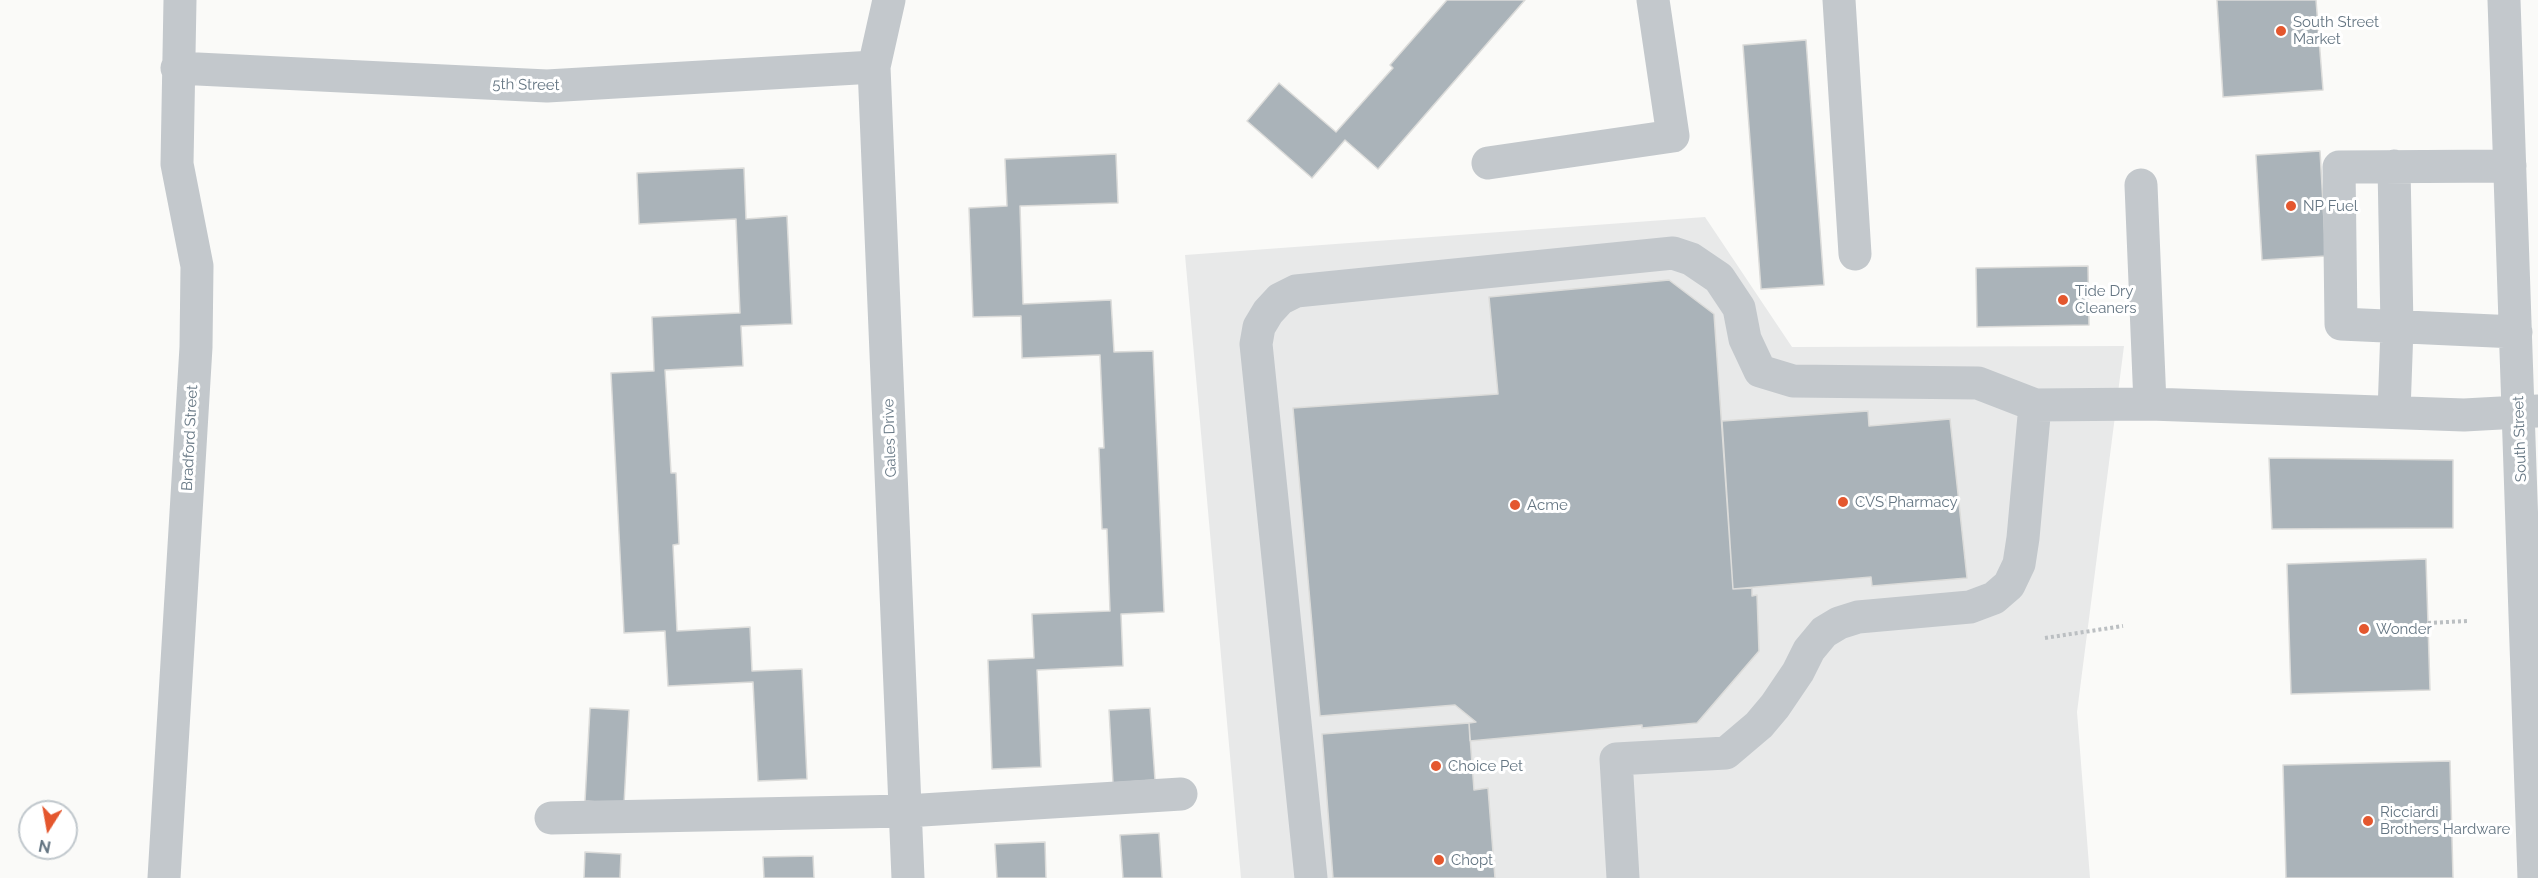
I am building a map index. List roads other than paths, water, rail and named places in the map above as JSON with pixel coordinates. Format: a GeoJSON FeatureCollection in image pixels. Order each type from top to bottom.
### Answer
{"type":"FeatureCollection","features":[{"type":"Feature","properties":{"kind":"street","name":"Bradford Street"},"geometry":{"type":"LineString","coordinates":[[164,878],[194,380],[197,266],[177,164],[180,0]]}},
{"type":"Feature","properties":{"kind":"street","name":"Gales Drive"},"geometry":{"type":"LineString","coordinates":[[889,0],[874,67],[908,878]]}},
{"type":"Feature","properties":{"kind":"street"},"geometry":{"type":"LineString","coordinates":[[1488,163],[1673,136],[1653,0]]}},
{"type":"Feature","properties":{"kind":"street"},"geometry":{"type":"LineString","coordinates":[[1839,0],[1855,254]]}},
{"type":"Feature","properties":{"kind":"street","name":"South Street"},"geometry":{"type":"LineString","coordinates":[[2504,0],[2510,166],[2526,290],[2516,332],[2528,411],[2533,638],[2534,878]]}},
{"type":"Feature","properties":{"kind":"street","name":"5th Street"},"geometry":{"type":"LineString","coordinates":[[177,68],[547,86],[874,67]]}},
{"type":"Feature","properties":{"kind":"street"},"geometry":{"type":"LineString","coordinates":[[2394,166],[2397,328],[2394,412]]}},
{"type":"Feature","properties":{"kind":"street"},"geometry":{"type":"LineString","coordinates":[[2510,166],[2339,167],[2341,324],[2516,332]]}},
{"type":"Feature","properties":{"kind":"street"},"geometry":{"type":"LineString","coordinates":[[2140,185],[2150,404]]}},
{"type":"Feature","properties":{"kind":"street"},"geometry":{"type":"LineString","coordinates":[[1311,878],[1256,344],[1259,327],[1268,312],[1280,299],[1296,291],[1673,253],[1691,259],[1719,278],[1739,308],[1744,339],[1760,371],[1793,381],[1978,383],[2035,405],[2150,404],[2464,415],[2528,411]]}},
{"type":"Feature","properties":{"kind":"street"},"geometry":{"type":"LineString","coordinates":[[1623,878],[1616,759],[1726,753],[1759,725],[1798,672],[1809,650],[1824,632],[1839,623],[1858,617],[1970,607],[1994,598],[2009,585],[2019,564],[2023,538],[2035,405]]}},
{"type":"Feature","properties":{"kind":"street"},"geometry":{"type":"LineString","coordinates":[[551,818],[906,811],[1181,794]]}},
{"type":"Feature","properties":{"kind":"place","name":"South Street Market"},"geometry":{"type":"Point","coordinates":[2281,31]}},
{"type":"Feature","properties":{"kind":"place","name":"NP Fuel"},"geometry":{"type":"Point","coordinates":[2291,206]}},
{"type":"Feature","properties":{"kind":"place","name":"Tide Dry Cleaners"},"geometry":{"type":"Point","coordinates":[2063,300]}},
{"type":"Feature","properties":{"kind":"place","name":"CVS Pharmacy"},"geometry":{"type":"Point","coordinates":[1843,502]}},
{"type":"Feature","properties":{"kind":"place","name":"Acme"},"geometry":{"type":"Point","coordinates":[1515,505]}},
{"type":"Feature","properties":{"kind":"place","name":"Wonder"},"geometry":{"type":"Point","coordinates":[2364,629]}},
{"type":"Feature","properties":{"kind":"place","name":"Choice Pet"},"geometry":{"type":"Point","coordinates":[1436,766]}},
{"type":"Feature","properties":{"kind":"place","name":"Ricciardi Brothers Hardware"},"geometry":{"type":"Point","coordinates":[2368,821]}},
{"type":"Feature","properties":{"kind":"place","name":"Chopt"},"geometry":{"type":"Point","coordinates":[1439,860]}}]}
